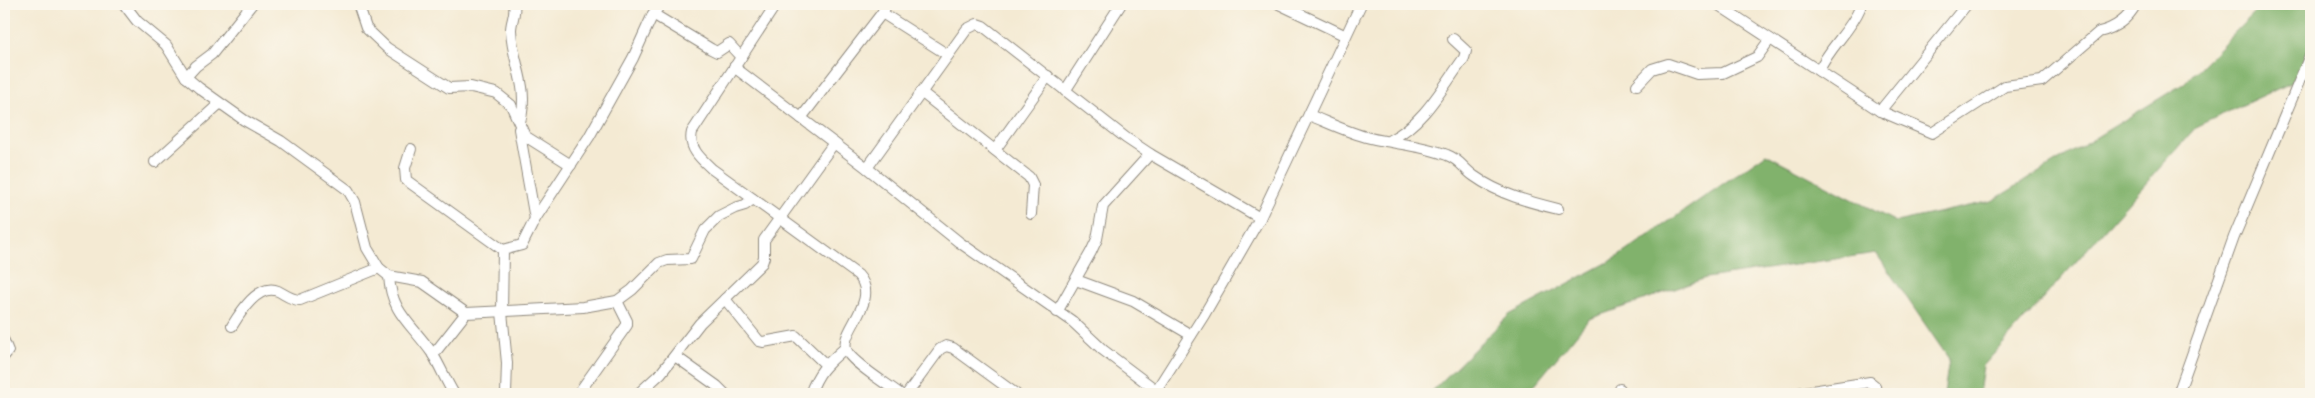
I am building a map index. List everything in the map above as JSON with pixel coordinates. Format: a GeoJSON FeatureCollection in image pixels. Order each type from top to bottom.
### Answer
{"type":"FeatureCollection","features":[{"type":"Feature","properties":{"kind":"street"},"geometry":{"type":"LineString","coordinates":[[124,4],[136,21],[166,45],[186,77],[219,104],[282,141],[348,190],[355,202],[367,248],[379,268],[389,276],[422,282],[466,313],[502,312],[563,306],[583,307],[617,301],[632,290],[659,263],[691,258],[705,230],[714,221],[727,211],[745,205],[753,199]]}},
{"type":"Feature","properties":{"kind":"street"},"geometry":{"type":"LineString","coordinates":[[186,77],[196,66],[212,54],[252,4]]}},
{"type":"Feature","properties":{"kind":"street"},"geometry":{"type":"LineString","coordinates":[[358,4],[366,28],[387,48],[449,88],[471,87],[496,93],[511,104],[516,111],[525,136],[571,165]]}},
{"type":"Feature","properties":{"kind":"street"},"geometry":{"type":"LineString","coordinates":[[514,4],[515,13],[511,30],[524,98],[520,122]]}},
{"type":"Feature","properties":{"kind":"street"},"geometry":{"type":"LineString","coordinates":[[504,250],[522,245],[535,219],[571,165],[634,58],[653,14],[661,4]]}},
{"type":"Feature","properties":{"kind":"street"},"geometry":{"type":"LineString","coordinates":[[776,4],[692,132],[690,138],[696,153],[702,160],[864,282],[866,288],[864,300],[846,341],[845,348],[848,354],[900,394]]}},
{"type":"Feature","properties":{"kind":"street"},"geometry":{"type":"LineString","coordinates":[[1065,91],[1121,4]]}},
{"type":"Feature","properties":{"kind":"street"},"geometry":{"type":"LineString","coordinates":[[1279,4],[1344,35]]}},
{"type":"Feature","properties":{"kind":"street"},"geometry":{"type":"LineString","coordinates":[[734,67],[867,168],[959,242],[1057,312],[1155,392],[1260,218],[1309,115],[1344,35],[1361,4]]}},
{"type":"Feature","properties":{"kind":"street"},"geometry":{"type":"LineString","coordinates":[[1717,4],[1880,111],[1932,133],[2005,86],[2042,81],[2099,32],[2111,30],[2130,16],[2136,4]]}},
{"type":"Feature","properties":{"kind":"street"},"geometry":{"type":"LineString","coordinates":[[1819,71],[1826,55],[1845,34],[1858,14],[1859,4]]}},
{"type":"Feature","properties":{"kind":"street"},"geometry":{"type":"LineString","coordinates":[[1880,111],[1967,4]]}},
{"type":"Feature","properties":{"kind":"street"},"geometry":{"type":"LineString","coordinates":[[801,118],[884,8],[948,55]]}},
{"type":"Feature","properties":{"kind":"street"},"geometry":{"type":"LineString","coordinates":[[653,14],[717,52],[729,44],[741,56]]}},
{"type":"Feature","properties":{"kind":"street"},"geometry":{"type":"LineString","coordinates":[[867,168],[966,29],[972,26],[982,26],[1048,76],[1105,123],[1150,154],[1260,218]]}},
{"type":"Feature","properties":{"kind":"street"},"geometry":{"type":"LineString","coordinates":[[1390,140],[1411,128],[1420,119],[1464,58],[1466,51],[1453,39]]}},
{"type":"Feature","properties":{"kind":"street"},"geometry":{"type":"LineString","coordinates":[[1638,85],[1652,68],[1668,64],[1696,74],[1723,73],[1757,57],[1770,39]]}},
{"type":"Feature","properties":{"kind":"street"},"geometry":{"type":"LineString","coordinates":[[2178,394],[2234,237],[2311,53]]}},
{"type":"Feature","properties":{"kind":"street"},"geometry":{"type":"LineString","coordinates":[[994,150],[1048,76]]}},
{"type":"Feature","properties":{"kind":"street"},"geometry":{"type":"LineString","coordinates":[[921,92],[1032,180],[1034,191],[1031,214]]}},
{"type":"Feature","properties":{"kind":"street"},"geometry":{"type":"LineString","coordinates":[[155,162],[219,104]]}},
{"type":"Feature","properties":{"kind":"street"},"geometry":{"type":"LineString","coordinates":[[516,111],[535,219]]}},
{"type":"Feature","properties":{"kind":"street"},"geometry":{"type":"LineString","coordinates":[[1309,115],[1366,137],[1390,140],[1447,154],[1474,177],[1510,195],[1523,201],[1558,208]]}},
{"type":"Feature","properties":{"kind":"street"},"geometry":{"type":"LineString","coordinates":[[638,394],[653,382],[700,323],[762,263],[764,240],[834,143]]}},
{"type":"Feature","properties":{"kind":"street"},"geometry":{"type":"LineString","coordinates":[[412,149],[405,168],[406,180],[504,250]]}},
{"type":"Feature","properties":{"kind":"street"},"geometry":{"type":"LineString","coordinates":[[1057,312],[1097,239],[1103,206],[1150,154]]}},
{"type":"Feature","properties":{"kind":"street"},"geometry":{"type":"LineString","coordinates":[[504,250],[502,312],[507,363],[506,394]]}},
{"type":"Feature","properties":{"kind":"street"},"geometry":{"type":"LineString","coordinates":[[232,326],[250,302],[265,292],[277,291],[294,300],[300,300],[379,268]]}},
{"type":"Feature","properties":{"kind":"street"},"geometry":{"type":"LineString","coordinates":[[389,276],[390,287],[398,311],[416,331],[433,355],[454,394]]}},
{"type":"Feature","properties":{"kind":"street"},"geometry":{"type":"LineString","coordinates":[[1076,280],[1133,301],[1191,335]]}},
{"type":"Feature","properties":{"kind":"street"},"geometry":{"type":"LineString","coordinates":[[725,299],[759,341],[764,342],[796,336],[826,365]]}},
{"type":"Feature","properties":{"kind":"street"},"geometry":{"type":"LineString","coordinates":[[578,394],[627,325],[627,321],[617,301]]}},
{"type":"Feature","properties":{"kind":"street"},"geometry":{"type":"LineString","coordinates":[[433,355],[466,313]]}},
{"type":"Feature","properties":{"kind":"street"},"geometry":{"type":"LineString","coordinates":[[4,341],[8,351],[4,356]]}},
{"type":"Feature","properties":{"kind":"street"},"geometry":{"type":"LineString","coordinates":[[907,394],[940,349],[946,346],[953,348],[1016,394]]}},
{"type":"Feature","properties":{"kind":"street"},"geometry":{"type":"LineString","coordinates":[[810,394],[816,377],[845,348]]}},
{"type":"Feature","properties":{"kind":"street"},"geometry":{"type":"LineString","coordinates":[[675,356],[717,386],[725,394]]}},
{"type":"Feature","properties":{"kind":"street"},"geometry":{"type":"LineString","coordinates":[[1792,394],[1870,382],[1875,386],[1876,394]]}},
{"type":"Feature","properties":{"kind":"green space"},"geometry":{"type":"Polygon","coordinates":[[[2263,4],[2311,4],[2311,41],[2297,80],[2197,126],[1983,366],[1979,394],[1944,394],[1949,359],[1876,253],[1706,278],[1589,319],[1527,394],[1429,394],[1509,315],[1616,258],[1766,154],[1896,222],[1992,201],[2183,84],[2263,4]]]}}]}
